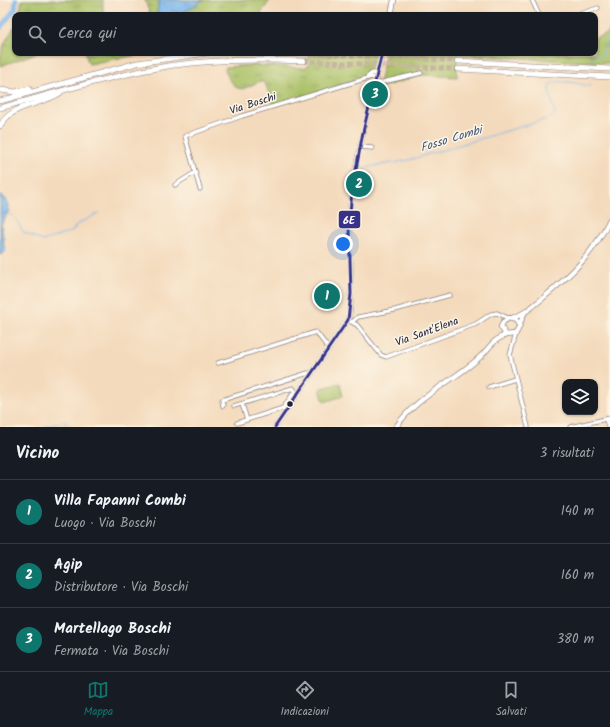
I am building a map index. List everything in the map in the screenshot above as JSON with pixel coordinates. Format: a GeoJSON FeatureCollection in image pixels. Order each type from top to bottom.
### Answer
{"type":"FeatureCollection","features":[{"type":"Feature","properties":{"kind":"highway"},"geometry":{"type":"LineString","coordinates":[[0,101],[63,82],[137,63],[186,56]]}},
{"type":"Feature","properties":{"kind":"highway"},"geometry":{"type":"LineString","coordinates":[[0,108],[136,72],[188,63],[239,60],[304,61]]}},
{"type":"Feature","properties":{"kind":"highway"},"geometry":{"type":"LineString","coordinates":[[457,61],[610,69]]}},
{"type":"Feature","properties":{"kind":"highway"},"geometry":{"type":"LineString","coordinates":[[457,69],[610,77]]}},
{"type":"Feature","properties":{"kind":"highway"},"geometry":{"type":"LineString","coordinates":[[0,90],[15,92],[63,82]]}},
{"type":"Feature","properties":{"kind":"highway"},"geometry":{"type":"LineString","coordinates":[[0,126],[5,118],[16,110],[52,98],[65,90]]}},
{"type":"Feature","properties":{"kind":"main road"},"geometry":{"type":"LineString","coordinates":[[392,12],[394,0]]}},
{"type":"Feature","properties":{"kind":"main road"},"geometry":{"type":"LineString","coordinates":[[275,427],[285,410],[350,321],[350,211],[361,147],[381,56]]}},
{"type":"Feature","properties":{"kind":"main road"},"geometry":{"type":"LineString","coordinates":[[396,427],[414,406],[479,358],[494,342],[502,329],[503,322],[524,313],[571,274],[599,240],[610,219]]}},
{"type":"Feature","properties":{"kind":"main road"},"geometry":{"type":"LineString","coordinates":[[494,342],[507,335],[516,334],[524,313]]}},
{"type":"Feature","properties":{"kind":"main road"},"geometry":{"type":"LineString","coordinates":[[510,318],[518,322],[519,325]]}},
{"type":"Feature","properties":{"kind":"main road"},"geometry":{"type":"LineString","coordinates":[[502,329],[507,335]]}},
{"type":"Feature","properties":{"kind":"street"},"geometry":{"type":"LineString","coordinates":[[532,0],[538,12]]}},
{"type":"Feature","properties":{"kind":"street"},"geometry":{"type":"LineString","coordinates":[[586,12],[598,8]]}},
{"type":"Feature","properties":{"kind":"street"},"geometry":{"type":"LineString","coordinates":[[375,84],[421,73]]}},
{"type":"Feature","properties":{"kind":"street","name":"Via Boschi"},"geometry":{"type":"LineString","coordinates":[[200,189],[194,174],[185,136],[242,116],[377,76]]}},
{"type":"Feature","properties":{"kind":"street"},"geometry":{"type":"LineString","coordinates":[[361,147],[372,148]]}},
{"type":"Feature","properties":{"kind":"street"},"geometry":{"type":"LineString","coordinates":[[175,185],[194,174]]}},
{"type":"Feature","properties":{"kind":"street"},"geometry":{"type":"LineString","coordinates":[[350,321],[358,317],[395,310],[450,295]]}},
{"type":"Feature","properties":{"kind":"street","name":"Via Sant'Elena"},"geometry":{"type":"LineString","coordinates":[[350,321],[381,355],[386,357],[476,324],[491,314],[500,314]]}},
{"type":"Feature","properties":{"kind":"street"},"geometry":{"type":"LineString","coordinates":[[500,314],[510,318]]}},
{"type":"Feature","properties":{"kind":"street"},"geometry":{"type":"LineString","coordinates":[[500,314],[503,322]]}},
{"type":"Feature","properties":{"kind":"street"},"geometry":{"type":"LineString","coordinates":[[218,363],[316,332],[329,349]]}},
{"type":"Feature","properties":{"kind":"street"},"geometry":{"type":"LineString","coordinates":[[516,334],[510,355],[528,427]]}},
{"type":"Feature","properties":{"kind":"street"},"geometry":{"type":"LineString","coordinates":[[507,335],[512,338],[513,344]]}},
{"type":"Feature","properties":{"kind":"street"},"geometry":{"type":"LineString","coordinates":[[223,406],[222,400],[308,373],[312,374]]}},
{"type":"Feature","properties":{"kind":"street"},"geometry":{"type":"LineString","coordinates":[[489,386],[515,379]]}},
{"type":"Feature","properties":{"kind":"street"},"geometry":{"type":"LineString","coordinates":[[234,406],[293,388],[295,391],[285,410],[237,423]]}},
{"type":"Feature","properties":{"kind":"street"},"geometry":{"type":"LineString","coordinates":[[242,404],[247,420]]}},
{"type":"Feature","properties":{"kind":"street"},"geometry":{"type":"LineString","coordinates":[[570,427],[608,419],[608,427]]}},
{"type":"Feature","properties":{"kind":"green space"},"geometry":{"type":"Polygon","coordinates":[[[22,0],[103,0],[103,12],[20,12],[22,0]]]}},
{"type":"Feature","properties":{"kind":"green space"},"geometry":{"type":"Polygon","coordinates":[[[145,0],[270,0],[262,12],[149,12],[145,0]]]}},
{"type":"Feature","properties":{"kind":"green space"},"geometry":{"type":"Polygon","coordinates":[[[610,30],[610,63],[476,56],[598,56],[598,37],[607,34],[610,30]]]}},
{"type":"Feature","properties":{"kind":"green space"},"geometry":{"type":"Polygon","coordinates":[[[12,31],[12,56],[28,56],[0,66],[4,45],[12,31]]]}},
{"type":"Feature","properties":{"kind":"green space"},"geometry":{"type":"Polygon","coordinates":[[[86,56],[131,56],[89,64],[86,56]]]}},
{"type":"Feature","properties":{"kind":"green space"},"geometry":{"type":"Polygon","coordinates":[[[309,56],[378,56],[375,71],[363,78],[276,105],[273,103],[265,83],[260,81],[243,89],[237,88],[229,79],[225,70],[226,67],[253,65],[306,68],[309,64],[309,56]]]}},
{"type":"Feature","properties":{"kind":"green space"},"geometry":{"type":"Polygon","coordinates":[[[385,56],[457,56],[457,77],[422,75],[378,88],[385,56]]]}},
{"type":"Feature","properties":{"kind":"green space"},"geometry":{"type":"Polygon","coordinates":[[[340,383],[343,396],[324,402],[320,389],[340,383]]]}},
{"type":"Feature","properties":{"kind":"water"},"geometry":{"type":"Polygon","coordinates":[[[159,0],[203,0],[183,12],[157,12],[159,0]]]}},
{"type":"Feature","properties":{"kind":"water"},"geometry":{"type":"Polygon","coordinates":[[[0,194],[7,202],[9,210],[1,225],[3,244],[6,249],[5,252],[0,255],[0,194]]]}},
{"type":"Feature","properties":{"kind":"waterway"},"geometry":{"type":"LineString","coordinates":[[13,12],[15,9],[16,0]]}},
{"type":"Feature","properties":{"kind":"waterway"},"geometry":{"type":"LineString","coordinates":[[0,28],[12,13]]}},
{"type":"Feature","properties":{"kind":"waterway","name":"Fosso Combi"},"geometry":{"type":"LineString","coordinates":[[608,35],[610,30]]}},
{"type":"Feature","properties":{"kind":"waterway","name":"Fosso Combi"},"geometry":{"type":"LineString","coordinates":[[590,60],[602,55],[608,38]]}},
{"type":"Feature","properties":{"kind":"waterway","name":"Fosso Combi"},"geometry":{"type":"LineString","coordinates":[[550,118],[555,113],[549,90],[550,84],[564,82],[588,86],[590,85]]}},
{"type":"Feature","properties":{"kind":"waterway","name":"Fosso Combi"},"geometry":{"type":"LineString","coordinates":[[359,169],[409,160],[547,119]]}},
{"type":"Feature","properties":{"kind":"waterway"},"geometry":{"type":"LineString","coordinates":[[15,217],[23,232],[43,241],[73,231],[76,225],[99,213]]}},
{"type":"Feature","properties":{"kind":"waterway"},"geometry":{"type":"LineString","coordinates":[[44,427],[64,421],[68,427]]}},
{"type":"Feature","properties":{"kind":"tunnel"},"geometry":{"type":"LineString","coordinates":[[362,56],[457,61]]}},
{"type":"Feature","properties":{"kind":"tunnel"},"geometry":{"type":"LineString","coordinates":[[304,61],[457,69]]}},
{"type":"Feature","properties":{"kind":"transit line","name":"6E"},"geometry":{"type":"LineString","coordinates":[[275,427],[348,320],[351,294],[349,224],[352,191],[363,132],[381,56]]}},
{"type":"Feature","properties":{"kind":"place","name":"Martellago Boschi"},"geometry":{"type":"Point","coordinates":[375,94]}},
{"type":"Feature","properties":{"kind":"place","name":"Agip"},"geometry":{"type":"Point","coordinates":[359,184]}},
{"type":"Feature","properties":{"kind":"place","name":"Villa Fapanni Combi"},"geometry":{"type":"Point","coordinates":[327,296]}}]}
